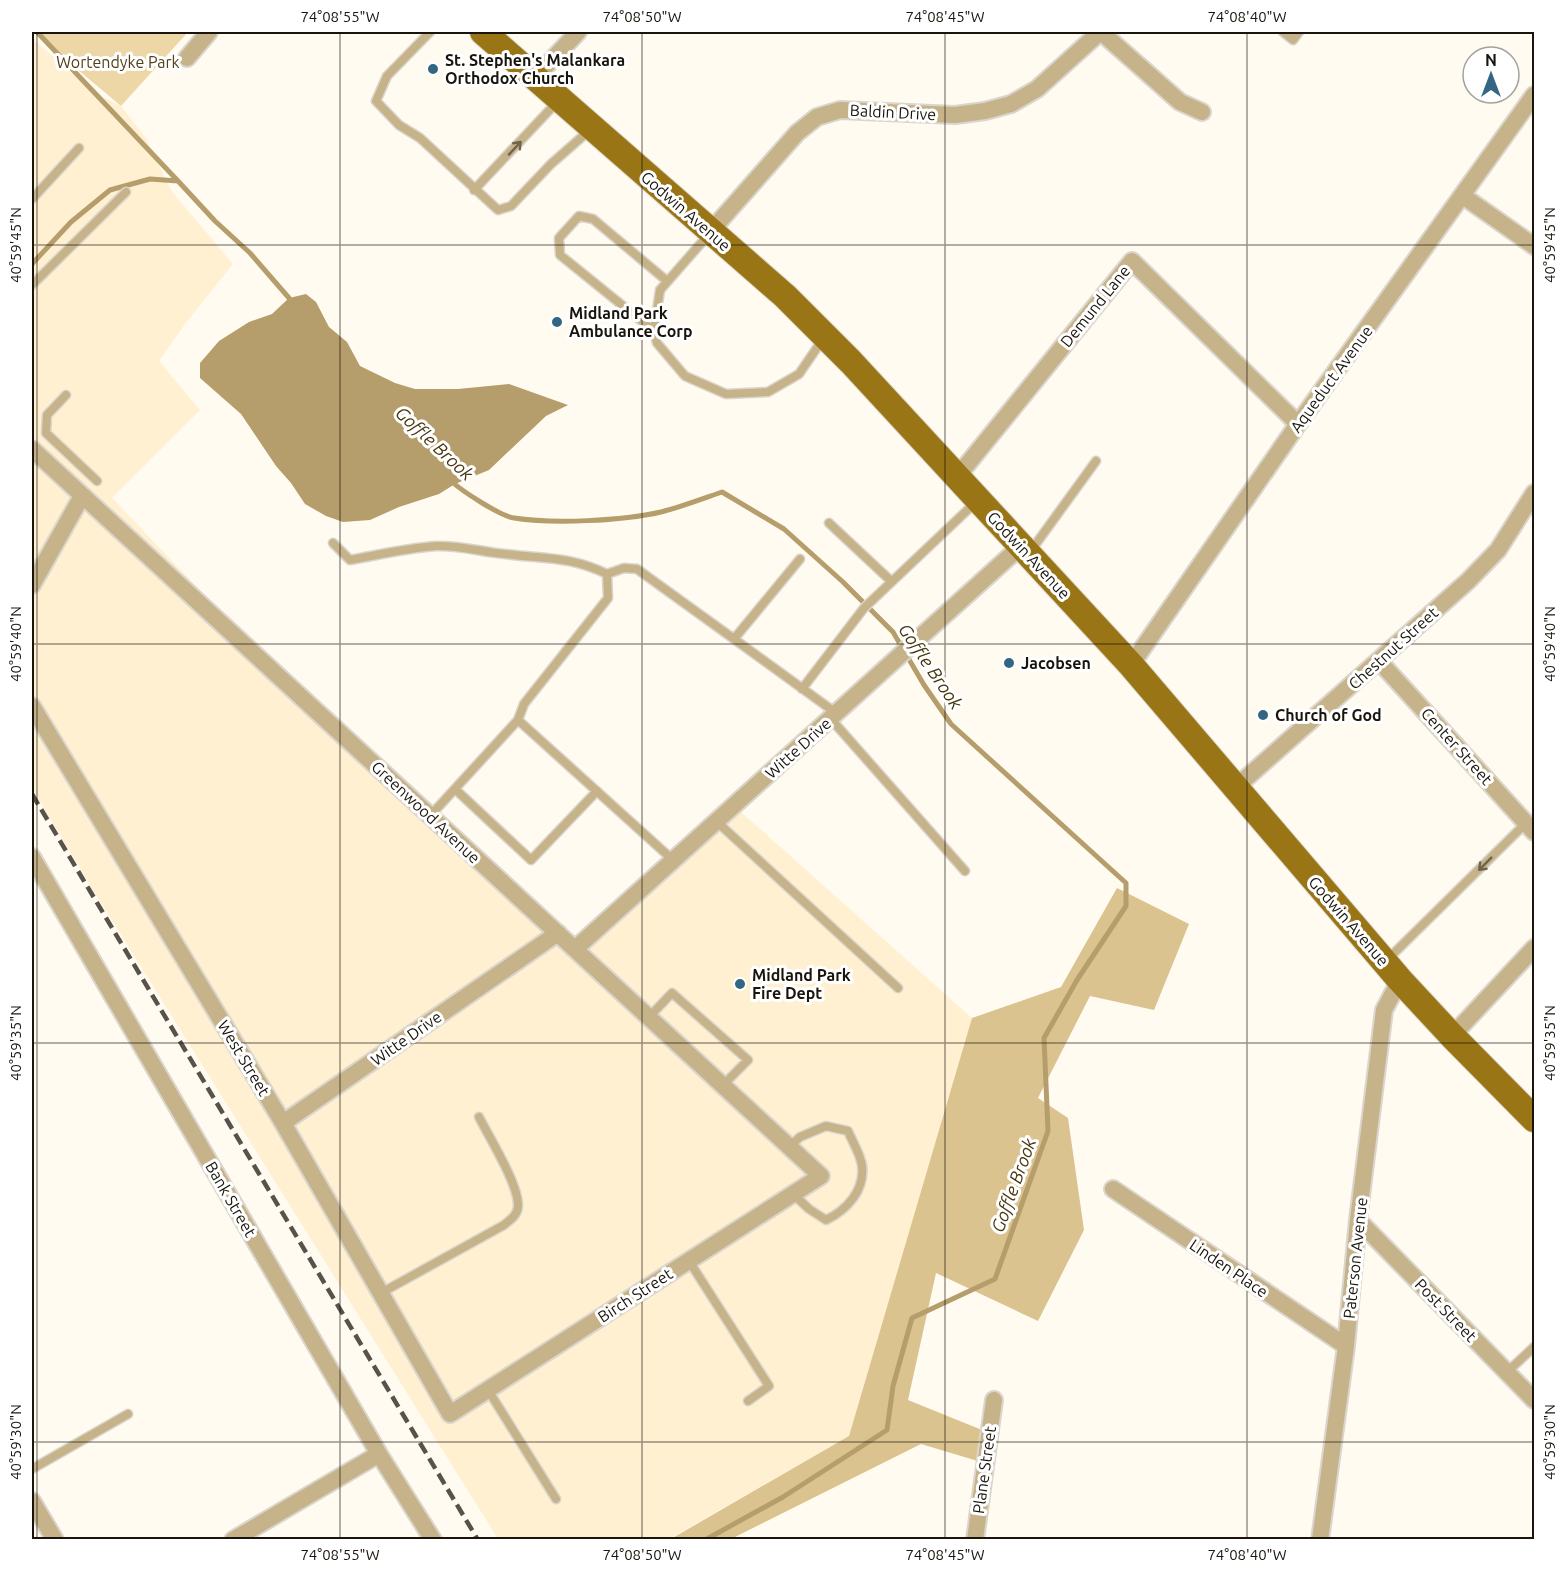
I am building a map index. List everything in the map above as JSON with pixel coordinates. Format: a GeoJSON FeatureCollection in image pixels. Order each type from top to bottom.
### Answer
{"type":"FeatureCollection","features":[{"type":"Feature","properties":{"kind":"main road","name":"Godwin Avenue"},"geometry":{"type":"LineString","coordinates":[[483,32],[591,129],[785,296],[825,336],[1131,665],[1392,971],[1534,1119]]}},
{"type":"Feature","properties":{"kind":"street"},"geometry":{"type":"LineString","coordinates":[[186,58],[209,32]]}},
{"type":"Feature","properties":{"kind":"street"},"geometry":{"type":"LineString","coordinates":[[534,79],[578,32]]}},
{"type":"Feature","properties":{"kind":"street"},"geometry":{"type":"LineString","coordinates":[[1100,32],[1180,102],[1202,112]]}},
{"type":"Feature","properties":{"kind":"street","name":"Baldin Drive"},"geometry":{"type":"LineString","coordinates":[[710,232],[797,134],[818,117],[840,110],[955,115],[985,111],[1011,104],[1037,89],[1100,32]]}},
{"type":"Feature","properties":{"kind":"street","name":"Aqueduct Avenue"},"geometry":{"type":"LineString","coordinates":[[1131,665],[1298,424],[1534,96]]}},
{"type":"Feature","properties":{"kind":"street"},"geometry":{"type":"LineString","coordinates":[[1463,196],[1534,246]]}},
{"type":"Feature","properties":{"kind":"street","name":"Demund Lane"},"geometry":{"type":"LineString","coordinates":[[957,477],[1132,261],[1298,424]]}},
{"type":"Feature","properties":{"kind":"street","name":"Greenwood Avenue"},"geometry":{"type":"LineString","coordinates":[[32,449],[821,1176]]}},
{"type":"Feature","properties":{"kind":"street","name":"Chestnut Street"},"geometry":{"type":"LineString","coordinates":[[1235,788],[1468,581],[1498,549],[1534,493]]}},
{"type":"Feature","properties":{"kind":"street"},"geometry":{"type":"LineString","coordinates":[[32,585],[82,496]]}},
{"type":"Feature","properties":{"kind":"street","name":"Witte Drive"},"geometry":{"type":"LineString","coordinates":[[575,949],[833,716],[1024,550]]}},
{"type":"Feature","properties":{"kind":"street","name":"Center Street"},"geometry":{"type":"LineString","coordinates":[[1379,661],[1530,827]]}},
{"type":"Feature","properties":{"kind":"street","name":"West Street"},"geometry":{"type":"LineString","coordinates":[[32,706],[283,1123],[450,1414]]}},
{"type":"Feature","properties":{"kind":"street","name":"Bank Street"},"geometry":{"type":"LineString","coordinates":[[32,856],[379,1454],[433,1539]]}},
{"type":"Feature","properties":{"kind":"street","name":"Witte Drive"},"geometry":{"type":"LineString","coordinates":[[283,1123],[558,933]]}},
{"type":"Feature","properties":{"kind":"street"},"geometry":{"type":"LineString","coordinates":[[1452,1036],[1534,948]]}},
{"type":"Feature","properties":{"kind":"street","name":"Paterson Avenue"},"geometry":{"type":"LineString","coordinates":[[1320,1539],[1346,1346],[1358,1220],[1384,1010],[1392,971]]}},
{"type":"Feature","properties":{"kind":"street","name":"Birch Street"},"geometry":{"type":"LineString","coordinates":[[450,1414],[821,1176]]}},
{"type":"Feature","properties":{"kind":"street","name":"Linden Place"},"geometry":{"type":"LineString","coordinates":[[1113,1190],[1346,1346]]}},
{"type":"Feature","properties":{"kind":"street","name":"Post Street"},"geometry":{"type":"LineString","coordinates":[[1358,1220],[1534,1400]]}},
{"type":"Feature","properties":{"kind":"street","name":"Plane Street"},"geometry":{"type":"LineString","coordinates":[[975,1539],[994,1400]]}},
{"type":"Feature","properties":{"kind":"street"},"geometry":{"type":"LineString","coordinates":[[233,1539],[379,1454]]}},
{"type":"Feature","properties":{"kind":"street"},"geometry":{"type":"LineString","coordinates":[[32,1501],[55,1539]]}},
{"type":"Feature","properties":{"kind":"lane"},"geometry":{"type":"LineString","coordinates":[[430,32],[387,76],[376,101],[399,125],[420,138],[498,210],[511,206],[551,165],[591,129]]}},
{"type":"Feature","properties":{"kind":"lane"},"geometry":{"type":"LineString","coordinates":[[1283,32],[1293,40],[1299,32]]}},
{"type":"Feature","properties":{"kind":"lane"},"geometry":{"type":"LineString","coordinates":[[474,190],[559,100]]}},
{"type":"Feature","properties":{"kind":"lane"},"geometry":{"type":"LineString","coordinates":[[32,199],[79,148]]}},
{"type":"Feature","properties":{"kind":"lane"},"geometry":{"type":"LineString","coordinates":[[32,285],[126,192]]}},
{"type":"Feature","properties":{"kind":"lane"},"geometry":{"type":"LineString","coordinates":[[654,331],[560,255],[559,238],[579,216],[593,219],[668,281]]}},
{"type":"Feature","properties":{"kind":"lane"},"geometry":{"type":"LineString","coordinates":[[710,232],[660,290],[654,331],[657,343],[685,376],[726,394],[768,392],[798,374],[825,336]]}},
{"type":"Feature","properties":{"kind":"lane"},"geometry":{"type":"LineString","coordinates":[[66,395],[46,415],[46,434],[97,481]]}},
{"type":"Feature","properties":{"kind":"lane"},"geometry":{"type":"LineString","coordinates":[[58,474],[72,458]]}},
{"type":"Feature","properties":{"kind":"lane"},"geometry":{"type":"LineString","coordinates":[[1024,550],[1096,461]]}},
{"type":"Feature","properties":{"kind":"lane"},"geometry":{"type":"LineString","coordinates":[[802,689],[871,600],[978,500]]}},
{"type":"Feature","properties":{"kind":"lane"},"geometry":{"type":"LineString","coordinates":[[829,523],[891,581]]}},
{"type":"Feature","properties":{"kind":"lane"},"geometry":{"type":"LineString","coordinates":[[333,543],[350,560],[436,546],[557,558],[591,566],[607,574],[624,568],[637,569],[802,689],[833,716],[965,871]]}},
{"type":"Feature","properties":{"kind":"lane"},"geometry":{"type":"LineString","coordinates":[[734,639],[800,559]]}},
{"type":"Feature","properties":{"kind":"lane"},"geometry":{"type":"LineString","coordinates":[[430,816],[518,720],[524,704],[608,598],[607,574]]}},
{"type":"Feature","properties":{"kind":"lane"},"geometry":{"type":"LineString","coordinates":[[518,720],[673,860]]}},
{"type":"Feature","properties":{"kind":"lane"},"geometry":{"type":"LineString","coordinates":[[454,789],[531,860],[597,791]]}},
{"type":"Feature","properties":{"kind":"lane"},"geometry":{"type":"LineString","coordinates":[[716,821],[898,988]]}},
{"type":"Feature","properties":{"kind":"lane"},"geometry":{"type":"LineString","coordinates":[[1392,971],[1530,827]]}},
{"type":"Feature","properties":{"kind":"lane"},"geometry":{"type":"LineString","coordinates":[[649,1017],[672,993],[748,1060],[723,1085]]}},
{"type":"Feature","properties":{"kind":"lane"},"geometry":{"type":"LineString","coordinates":[[381,1293],[504,1225],[515,1216],[518,1206],[510,1176],[479,1117]]}},
{"type":"Feature","properties":{"kind":"lane"},"geometry":{"type":"LineString","coordinates":[[789,1147],[800,1137],[826,1126],[848,1131],[862,1165],[860,1191],[840,1214],[826,1220],[808,1209],[793,1194]]}},
{"type":"Feature","properties":{"kind":"lane"},"geometry":{"type":"LineString","coordinates":[[689,1261],[769,1386],[748,1401]]}},
{"type":"Feature","properties":{"kind":"lane"},"geometry":{"type":"LineString","coordinates":[[1507,1372],[1534,1347]]}},
{"type":"Feature","properties":{"kind":"lane"},"geometry":{"type":"LineString","coordinates":[[488,1390],[556,1499]]}},
{"type":"Feature","properties":{"kind":"lane"},"geometry":{"type":"LineString","coordinates":[[32,1469],[128,1414]]}},
{"type":"Feature","properties":{"kind":"shaded area"},"geometry":{"type":"Polygon","coordinates":[[[32,38],[94,93],[121,106],[146,138],[172,192],[233,264],[159,361],[200,410],[112,498],[264,657],[581,951],[741,812],[972,1018],[849,1436],[669,1539],[498,1539],[32,789],[32,38]]]}},
{"type":"Feature","properties":{"kind":"shaded area"},"geometry":{"type":"Polygon","coordinates":[[[1117,888],[1189,924],[1154,1010],[1090,996],[1038,1098],[1068,1118],[1084,1230],[1038,1321],[936,1273],[908,1400],[987,1432],[981,1462],[921,1444],[731,1539],[669,1540],[849,1436],[972,1018],[1061,987],[1117,888]]]}},
{"type":"Feature","properties":{"kind":"green space","name":"Wortendyke Park"},"geometry":{"type":"Polygon","coordinates":[[[33,32],[188,32],[121,106],[33,32]]]}},
{"type":"Feature","properties":{"kind":"water"},"geometry":{"type":"Polygon","coordinates":[[[306,294],[316,302],[329,327],[347,342],[360,366],[395,383],[415,389],[458,389],[509,384],[568,405],[546,416],[489,470],[455,484],[439,494],[399,507],[370,520],[343,522],[326,516],[305,504],[241,414],[200,378],[200,363],[219,341],[249,322],[272,314],[289,298],[306,294]]]}},
{"type":"Feature","properties":{"kind":"waterway"},"geometry":{"type":"LineString","coordinates":[[37,32],[178,181]]}},
{"type":"Feature","properties":{"kind":"waterway","name":"Goffle Brook"},"geometry":{"type":"LineString","coordinates":[[32,264],[71,222],[110,190],[150,179],[178,181],[215,221],[250,253],[292,304]]}},
{"type":"Feature","properties":{"kind":"waterway","name":"Goffle Brook"},"geometry":{"type":"LineString","coordinates":[[451,481],[481,503],[500,513],[514,518],[548,521],[645,515],[676,508],[722,492],[784,529],[843,582],[893,632],[924,685],[951,724],[1126,883],[1126,906],[1077,980],[1044,1038],[1048,1131],[995,1279],[912,1318],[893,1386],[887,1430],[783,1497],[705,1540]]}},
{"type":"Feature","properties":{"kind":"railway"},"geometry":{"type":"LineString","coordinates":[[32,794],[478,1540]]}},
{"type":"Feature","properties":{"kind":"place","name":"St. Stephen's Malankara Orthodox Church"},"geometry":{"type":"Point","coordinates":[433,69]}},
{"type":"Feature","properties":{"kind":"place","name":"Midland Park Ambulance Corp"},"geometry":{"type":"Point","coordinates":[557,322]}},
{"type":"Feature","properties":{"kind":"place","name":"Jacobsen"},"geometry":{"type":"Point","coordinates":[1009,663]}},
{"type":"Feature","properties":{"kind":"place","name":"Church of God"},"geometry":{"type":"Point","coordinates":[1263,715]}},
{"type":"Feature","properties":{"kind":"place","name":"Midland Park Fire Dept"},"geometry":{"type":"Point","coordinates":[740,984]}}]}
